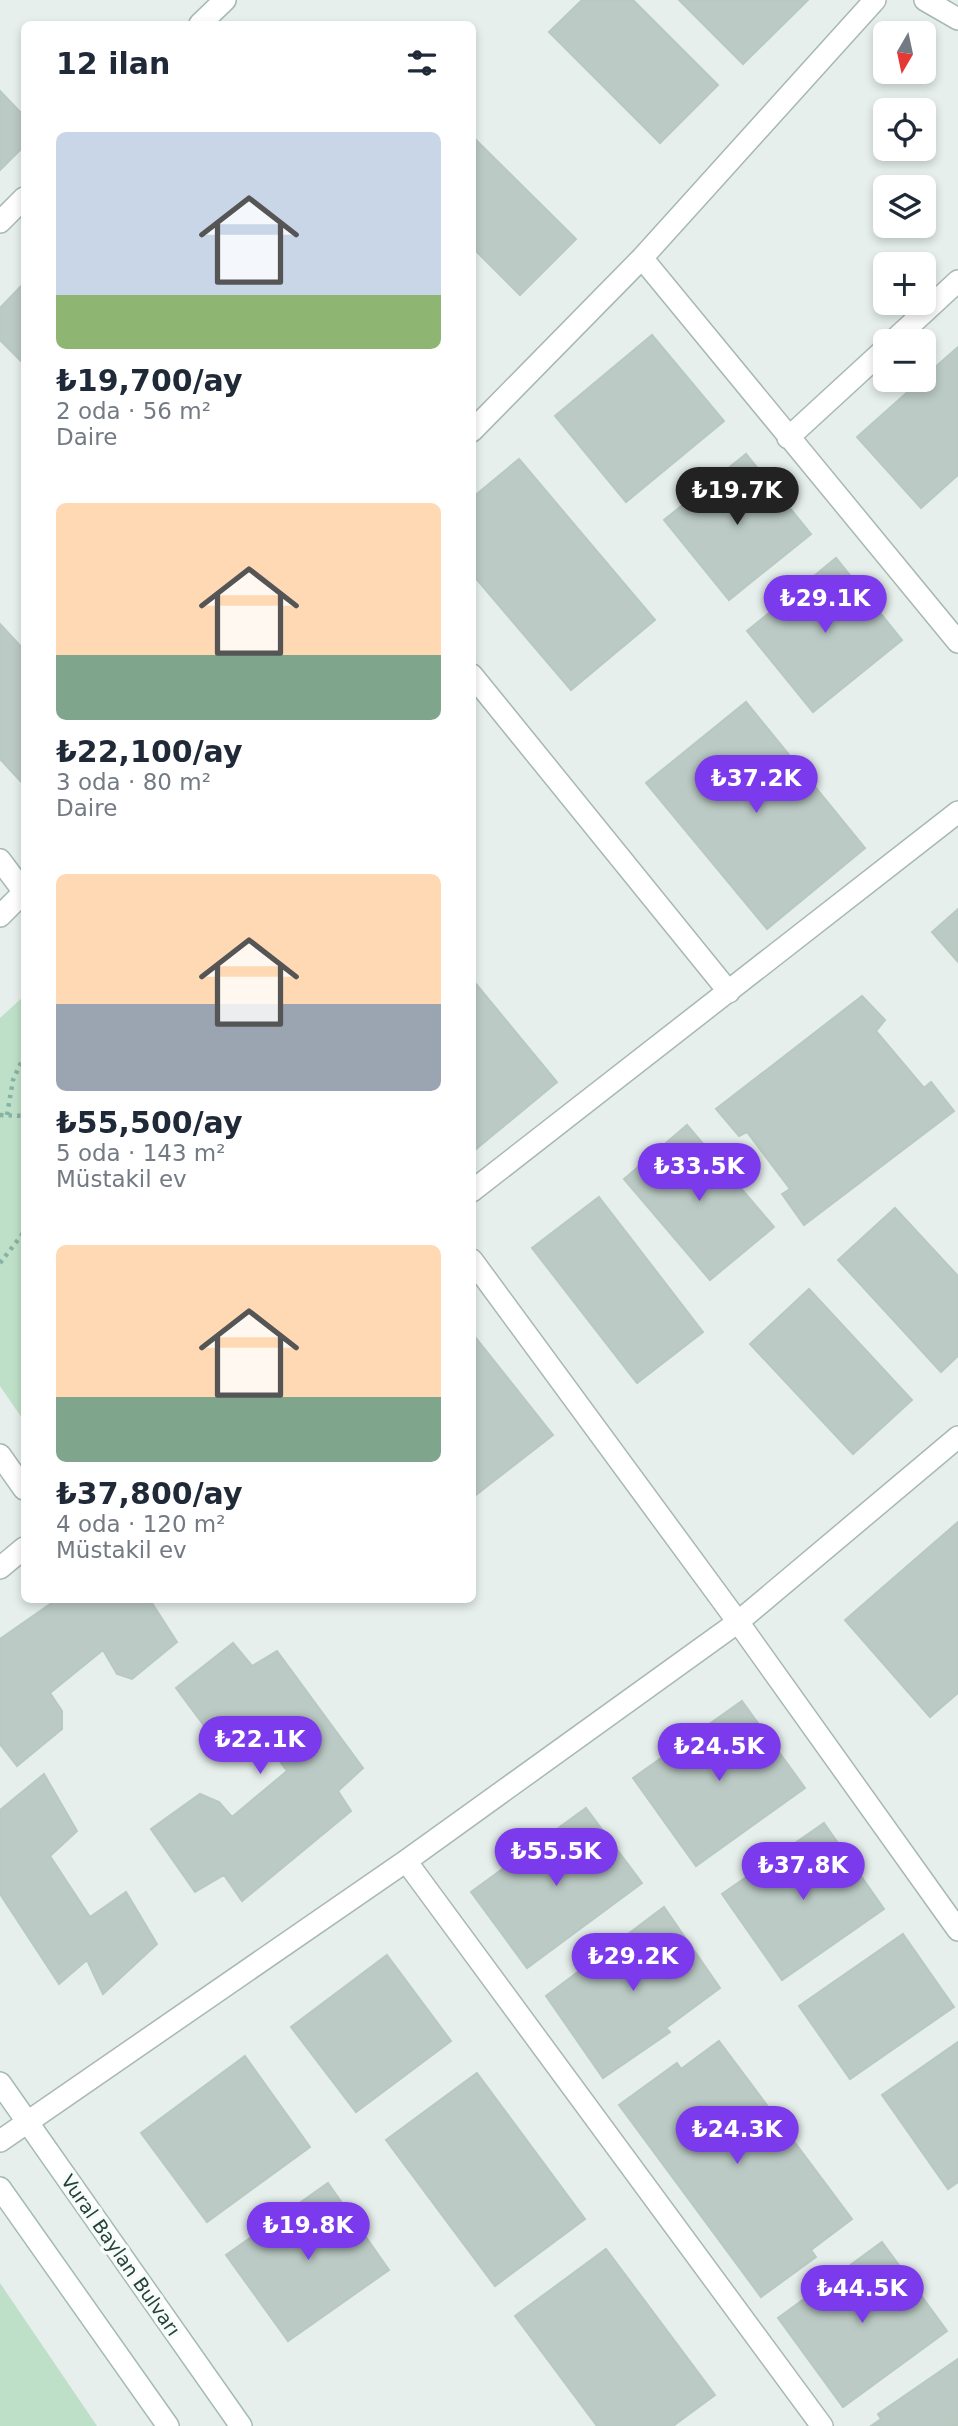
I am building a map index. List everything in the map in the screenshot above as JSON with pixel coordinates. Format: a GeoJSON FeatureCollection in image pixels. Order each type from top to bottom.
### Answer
{"type":"FeatureCollection","features":[{"type":"Feature","properties":{"kind":"street"},"geometry":{"type":"LineString","coordinates":[[203,21],[225,0]]}},
{"type":"Feature","properties":{"kind":"street"},"geometry":{"type":"LineString","coordinates":[[476,426],[642,258],[875,0]]}},
{"type":"Feature","properties":{"kind":"street"},"geometry":{"type":"LineString","coordinates":[[925,0],[958,19]]}},
{"type":"Feature","properties":{"kind":"street"},"geometry":{"type":"LineString","coordinates":[[0,222],[21,201]]}},
{"type":"Feature","properties":{"kind":"street"},"geometry":{"type":"LineString","coordinates":[[642,258],[958,642]]}},
{"type":"Feature","properties":{"kind":"street"},"geometry":{"type":"LineString","coordinates":[[906,329],[958,281]]}},
{"type":"Feature","properties":{"kind":"street"},"geometry":{"type":"LineString","coordinates":[[788,438],[873,360]]}},
{"type":"Feature","properties":{"kind":"street"},"geometry":{"type":"LineString","coordinates":[[476,680],[729,992]]}},
{"type":"Feature","properties":{"kind":"street"},"geometry":{"type":"LineString","coordinates":[[476,1188],[958,812]]}},
{"type":"Feature","properties":{"kind":"street"},"geometry":{"type":"LineString","coordinates":[[0,860],[21,888]]}},
{"type":"Feature","properties":{"kind":"street"},"geometry":{"type":"LineString","coordinates":[[0,916],[21,895]]}},
{"type":"Feature","properties":{"kind":"street"},"geometry":{"type":"LineString","coordinates":[[476,1264],[738,1622],[958,1930]]}},
{"type":"Feature","properties":{"kind":"street"},"geometry":{"type":"LineString","coordinates":[[0,2141],[406,1861],[738,1622],[958,1437]]}},
{"type":"Feature","properties":{"kind":"street"},"geometry":{"type":"LineString","coordinates":[[0,1455],[21,1485]]}},
{"type":"Feature","properties":{"kind":"street"},"geometry":{"type":"LineString","coordinates":[[0,1568],[21,1550]]}},
{"type":"Feature","properties":{"kind":"street"},"geometry":{"type":"LineString","coordinates":[[406,1861],[822,2426]]}},
{"type":"Feature","properties":{"kind":"street","name":"Vural Baylan Bulvarı"},"geometry":{"type":"LineString","coordinates":[[0,2083],[241,2426]]}},
{"type":"Feature","properties":{"kind":"street"},"geometry":{"type":"LineString","coordinates":[[0,2188],[167,2426]]}},
{"type":"Feature","properties":{"kind":"path"},"geometry":{"type":"LineString","coordinates":[[7,1115],[13,1080],[21,1063]]}},
{"type":"Feature","properties":{"kind":"path"},"geometry":{"type":"LineString","coordinates":[[0,1115],[21,1116]]}},
{"type":"Feature","properties":{"kind":"path"},"geometry":{"type":"LineString","coordinates":[[0,1262],[21,1236]]}},
{"type":"Feature","properties":{"kind":"green space"},"geometry":{"type":"Polygon","coordinates":[[[21,999],[21,1417],[0,1386],[0,1018],[21,999]]]}},
{"type":"Feature","properties":{"kind":"green space"},"geometry":{"type":"Polygon","coordinates":[[[0,2283],[97,2426],[0,2426],[0,2283]]]}},
{"type":"Feature","properties":{"kind":"building"},"geometry":{"type":"Polygon","coordinates":[[[582,0],[633,0],[718,85],[660,143],[549,32],[582,0]]]}},
{"type":"Feature","properties":{"kind":"building"},"geometry":{"type":"Polygon","coordinates":[[[679,0],[808,0],[743,64],[679,0]]]}},
{"type":"Feature","properties":{"kind":"building"},"geometry":{"type":"Polygon","coordinates":[[[0,91],[21,113],[21,149],[0,170],[0,91]]]}},
{"type":"Feature","properties":{"kind":"building"},"geometry":{"type":"Polygon","coordinates":[[[476,140],[576,239],[520,295],[476,251],[476,140]]]}},
{"type":"Feature","properties":{"kind":"building"},"geometry":{"type":"Polygon","coordinates":[[[21,286],[21,361],[0,340],[0,308],[21,286]]]}},
{"type":"Feature","properties":{"kind":"building"},"geometry":{"type":"Polygon","coordinates":[[[652,335],[724,421],[626,502],[555,416],[652,335]]]}},
{"type":"Feature","properties":{"kind":"building"},"geometry":{"type":"Polygon","coordinates":[[[958,347],[958,475],[921,508],[857,437],[908,392],[936,392],[936,366],[958,347]]]}},
{"type":"Feature","properties":{"kind":"building"},"geometry":{"type":"Polygon","coordinates":[[[746,454],[811,534],[729,600],[664,520],[746,454]]]}},
{"type":"Feature","properties":{"kind":"building"},"geometry":{"type":"Polygon","coordinates":[[[519,459],[655,620],[571,690],[476,579],[476,495],[519,459]]]}},
{"type":"Feature","properties":{"kind":"building"},"geometry":{"type":"Polygon","coordinates":[[[836,558],[902,640],[813,712],[747,631],[836,558]]]}},
{"type":"Feature","properties":{"kind":"building"},"geometry":{"type":"Polygon","coordinates":[[[0,624],[21,647],[21,782],[0,759],[0,624]]]}},
{"type":"Feature","properties":{"kind":"building"},"geometry":{"type":"Polygon","coordinates":[[[746,702],[865,848],[767,929],[646,783],[746,702]]]}},
{"type":"Feature","properties":{"kind":"building"},"geometry":{"type":"Polygon","coordinates":[[[958,909],[958,962],[932,932],[958,909]]]}},
{"type":"Feature","properties":{"kind":"building"},"geometry":{"type":"Polygon","coordinates":[[[476,984],[557,1082],[476,1149],[476,984]]]}},
{"type":"Feature","properties":{"kind":"building"},"geometry":{"type":"Polygon","coordinates":[[[862,996],[885,1020],[876,1031],[924,1088],[931,1082],[954,1111],[804,1225],[782,1194],[790,1189],[747,1132],[739,1136],[716,1109],[862,996]]]}},
{"type":"Feature","properties":{"kind":"building"},"geometry":{"type":"Polygon","coordinates":[[[687,1125],[774,1227],[710,1280],[624,1179],[687,1125]]]}},
{"type":"Feature","properties":{"kind":"building"},"geometry":{"type":"Polygon","coordinates":[[[599,1197],[703,1332],[637,1383],[532,1248],[599,1197]]]}},
{"type":"Feature","properties":{"kind":"building"},"geometry":{"type":"Polygon","coordinates":[[[895,1208],[958,1276],[958,1356],[941,1372],[838,1260],[895,1208]]]}},
{"type":"Feature","properties":{"kind":"building"},"geometry":{"type":"Polygon","coordinates":[[[809,1289],[912,1400],[853,1454],[750,1344],[809,1289]]]}},
{"type":"Feature","properties":{"kind":"building"},"geometry":{"type":"Polygon","coordinates":[[[476,1338],[553,1435],[476,1495],[476,1338]]]}},
{"type":"Feature","properties":{"kind":"building"},"geometry":{"type":"Polygon","coordinates":[[[958,1522],[958,1693],[930,1717],[845,1620],[958,1522]]]}},
{"type":"Feature","properties":{"kind":"building"},"geometry":{"type":"Polygon","coordinates":[[[52,1603],[152,1603],[177,1642],[132,1679],[117,1674],[103,1650],[50,1693],[62,1711],[62,1729],[17,1766],[0,1744],[0,1639],[52,1603]]]}},
{"type":"Feature","properties":{"kind":"building"},"geometry":{"type":"Polygon","coordinates":[[[233,1643],[252,1666],[277,1651],[363,1768],[338,1791],[351,1811],[242,1901],[224,1875],[195,1892],[151,1829],[200,1794],[219,1802],[232,1817],[287,1771],[253,1725],[234,1735],[211,1735],[176,1688],[233,1643]]]}},
{"type":"Feature","properties":{"kind":"building"},"geometry":{"type":"Polygon","coordinates":[[[742,1701],[805,1788],[696,1866],[633,1778],[742,1701]]]}},
{"type":"Feature","properties":{"kind":"building"},"geometry":{"type":"Polygon","coordinates":[[[44,1774],[77,1831],[50,1856],[90,1917],[126,1892],[157,1944],[103,1994],[87,1960],[59,1984],[0,1894],[0,1810],[44,1774]]]}},
{"type":"Feature","properties":{"kind":"building"},"geometry":{"type":"Polygon","coordinates":[[[586,1808],[642,1883],[527,1968],[471,1892],[586,1808]]]}},
{"type":"Feature","properties":{"kind":"building"},"geometry":{"type":"Polygon","coordinates":[[[824,1823],[884,1909],[782,1980],[722,1894],[824,1823]]]}},
{"type":"Feature","properties":{"kind":"building"},"geometry":{"type":"Polygon","coordinates":[[[664,1907],[720,1988],[666,2028],[670,2032],[603,2078],[546,1996],[664,1907]]]}},
{"type":"Feature","properties":{"kind":"building"},"geometry":{"type":"Polygon","coordinates":[[[903,1934],[954,2007],[850,2079],[799,2006],[903,1934]]]}},
{"type":"Feature","properties":{"kind":"building"},"geometry":{"type":"Polygon","coordinates":[[[387,1955],[451,2041],[356,2112],[291,2027],[387,1955]]]}},
{"type":"Feature","properties":{"kind":"building"},"geometry":{"type":"Polygon","coordinates":[[[719,2041],[852,2219],[811,2250],[816,2257],[761,2297],[619,2105],[677,2063],[681,2069],[719,2041]]]}},
{"type":"Feature","properties":{"kind":"building"},"geometry":{"type":"Polygon","coordinates":[[[958,2042],[958,2182],[948,2189],[882,2095],[958,2042]]]}},
{"type":"Feature","properties":{"kind":"building"},"geometry":{"type":"Polygon","coordinates":[[[245,2056],[310,2147],[207,2222],[141,2133],[245,2056]]]}},
{"type":"Feature","properties":{"kind":"building"},"geometry":{"type":"Polygon","coordinates":[[[477,2073],[585,2219],[495,2286],[386,2140],[477,2073]]]}},
{"type":"Feature","properties":{"kind":"building"},"geometry":{"type":"Polygon","coordinates":[[[328,2183],[389,2270],[288,2341],[226,2255],[328,2183]]]}},
{"type":"Feature","properties":{"kind":"building"},"geometry":{"type":"Polygon","coordinates":[[[882,2242],[947,2331],[843,2407],[778,2318],[882,2242]]]}},
{"type":"Feature","properties":{"kind":"building"},"geometry":{"type":"Polygon","coordinates":[[[606,2249],[715,2395],[673,2426],[597,2426],[515,2316],[606,2249]]]}},
{"type":"Feature","properties":{"kind":"building"},"geometry":{"type":"Polygon","coordinates":[[[958,2359],[958,2426],[871,2426],[881,2419],[878,2414],[958,2359]]]}}]}
